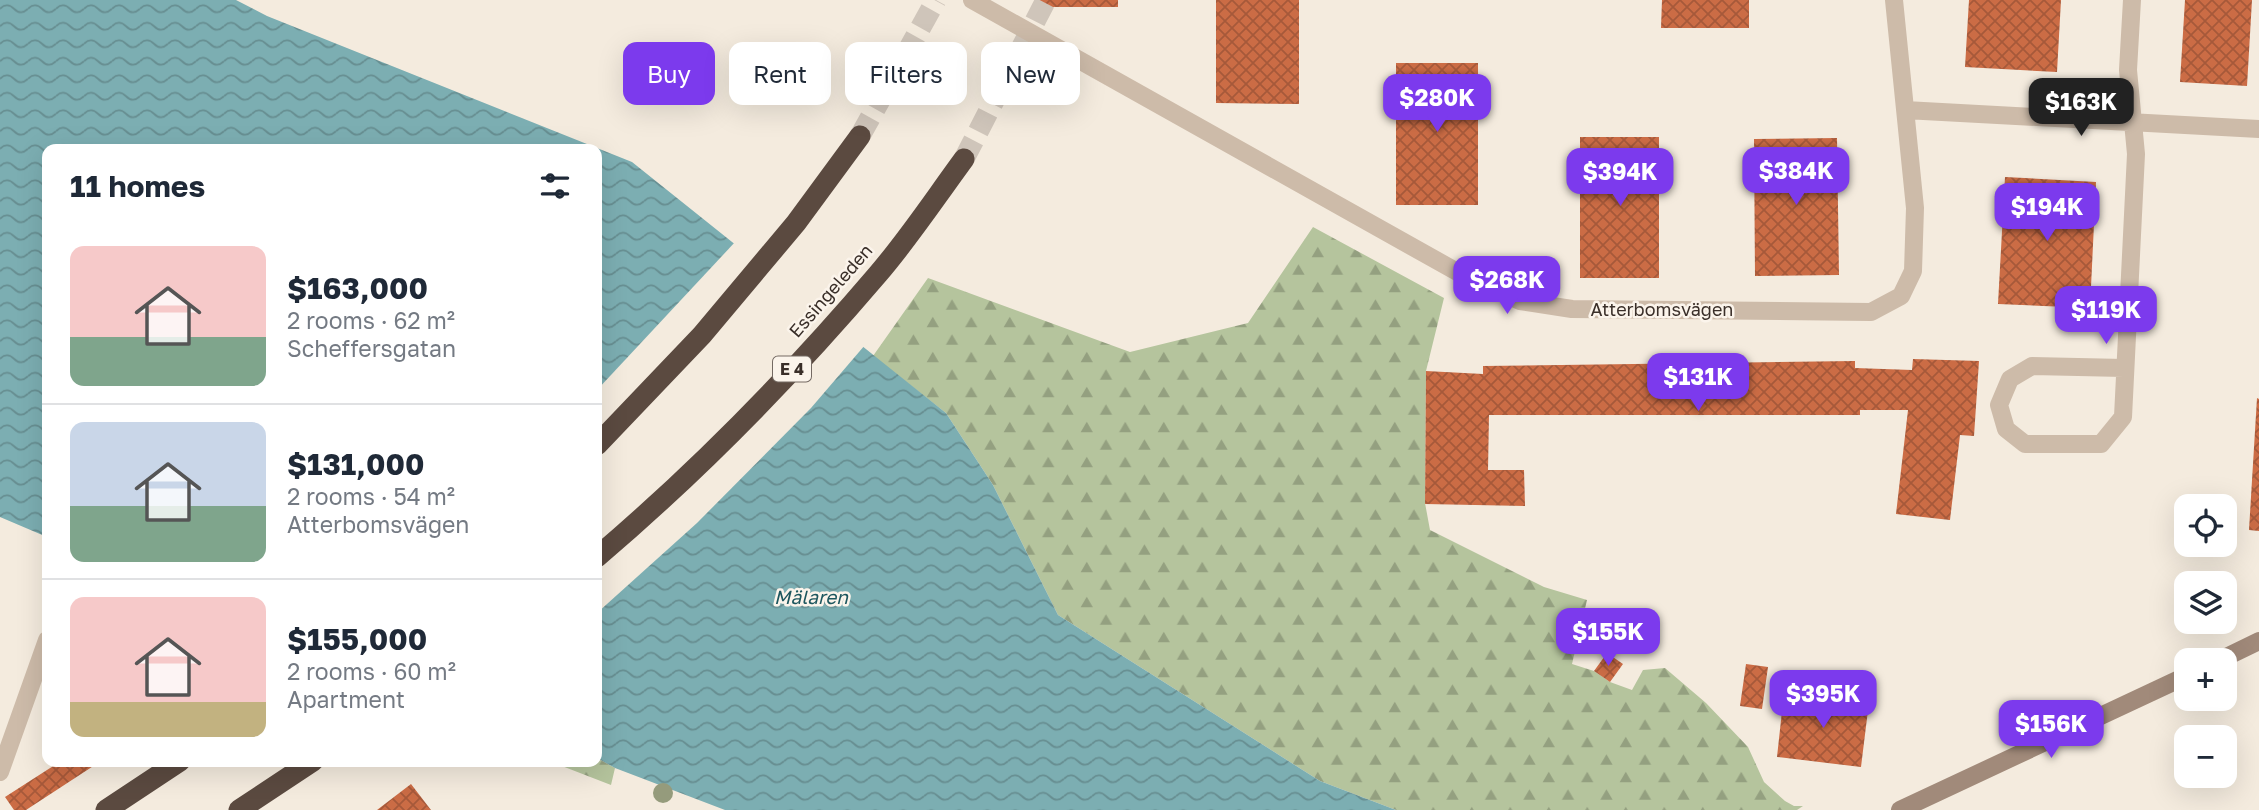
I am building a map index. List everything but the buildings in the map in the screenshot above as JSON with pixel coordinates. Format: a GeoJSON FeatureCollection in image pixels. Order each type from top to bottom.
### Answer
{"type":"FeatureCollection","features":[{"type":"Feature","properties":{"kind":"highway"},"geometry":{"type":"LineString","coordinates":[[602,440],[702,335],[796,223],[860,136]]}},
{"type":"Feature","properties":{"kind":"highway","name":"Essingeleden"},"geometry":{"type":"LineString","coordinates":[[602,553],[648,514],[774,390],[880,272],[964,159]]}},
{"type":"Feature","properties":{"kind":"highway"},"geometry":{"type":"LineString","coordinates":[[106,810],[171,767]]}},
{"type":"Feature","properties":{"kind":"highway"},"geometry":{"type":"LineString","coordinates":[[239,810],[304,767]]}},
{"type":"Feature","properties":{"kind":"street","name":"Atterbomsvägen"},"geometry":{"type":"LineString","coordinates":[[972,0],[1468,278],[1520,301],[1572,309],[1871,312],[1901,296],[1913,271],[1915,208],[1894,0]]}},
{"type":"Feature","properties":{"kind":"street"},"geometry":{"type":"LineString","coordinates":[[2124,368],[2032,366],[2010,379],[1999,405],[2006,429],[2025,444],[2101,444],[2123,417],[2136,154],[2128,70],[2132,0]]}},
{"type":"Feature","properties":{"kind":"street"},"geometry":{"type":"LineString","coordinates":[[1905,110],[2259,129]]}},
{"type":"Feature","properties":{"kind":"street"},"geometry":{"type":"LineString","coordinates":[[2237,652],[2259,641]]}},
{"type":"Feature","properties":{"kind":"street"},"geometry":{"type":"LineString","coordinates":[[0,772],[42,654]]}},
{"type":"Feature","properties":{"kind":"street"},"geometry":{"type":"LineString","coordinates":[[1900,810],[2174,682]]}},
{"type":"Feature","properties":{"kind":"green space"},"geometry":{"type":"Polygon","coordinates":[[[1313,227],[1444,298],[1426,371],[1425,503],[1430,530],[1544,587],[1587,600],[1572,664],[1594,671],[1610,682],[1632,690],[1643,670],[1665,668],[1706,703],[1748,747],[1764,782],[1785,801],[1794,806],[1803,806],[1797,810],[1396,810],[1320,781],[1058,615],[993,485],[946,413],[873,356],[928,278],[1130,352],[1248,323],[1313,227]]]}},
{"type":"Feature","properties":{"kind":"green space"},"geometry":{"type":"Polygon","coordinates":[[[602,761],[615,768],[611,785],[564,767],[602,767],[602,761]]]}},
{"type":"Feature","properties":{"kind":"water","name":"Mälaren"},"geometry":{"type":"Polygon","coordinates":[[[0,0],[236,0],[267,16],[587,144],[42,144],[42,535],[0,517],[0,0]]]}},
{"type":"Feature","properties":{"kind":"water","name":"Mälaren"},"geometry":{"type":"Polygon","coordinates":[[[602,150],[632,162],[946,413],[993,485],[1058,615],[1320,781],[1396,810],[725,810],[602,761],[602,150]]]}},
{"type":"Feature","properties":{"kind":"pier"},"geometry":{"type":"Polygon","coordinates":[[[736,241],[865,345],[811,408],[697,523],[602,608],[602,385],[736,241]]]}},
{"type":"Feature","properties":{"kind":"tunnel"},"geometry":{"type":"LineString","coordinates":[[860,136],[936,0]]}},
{"type":"Feature","properties":{"kind":"tunnel"},"geometry":{"type":"LineString","coordinates":[[964,159],[1046,0]]}}]}
